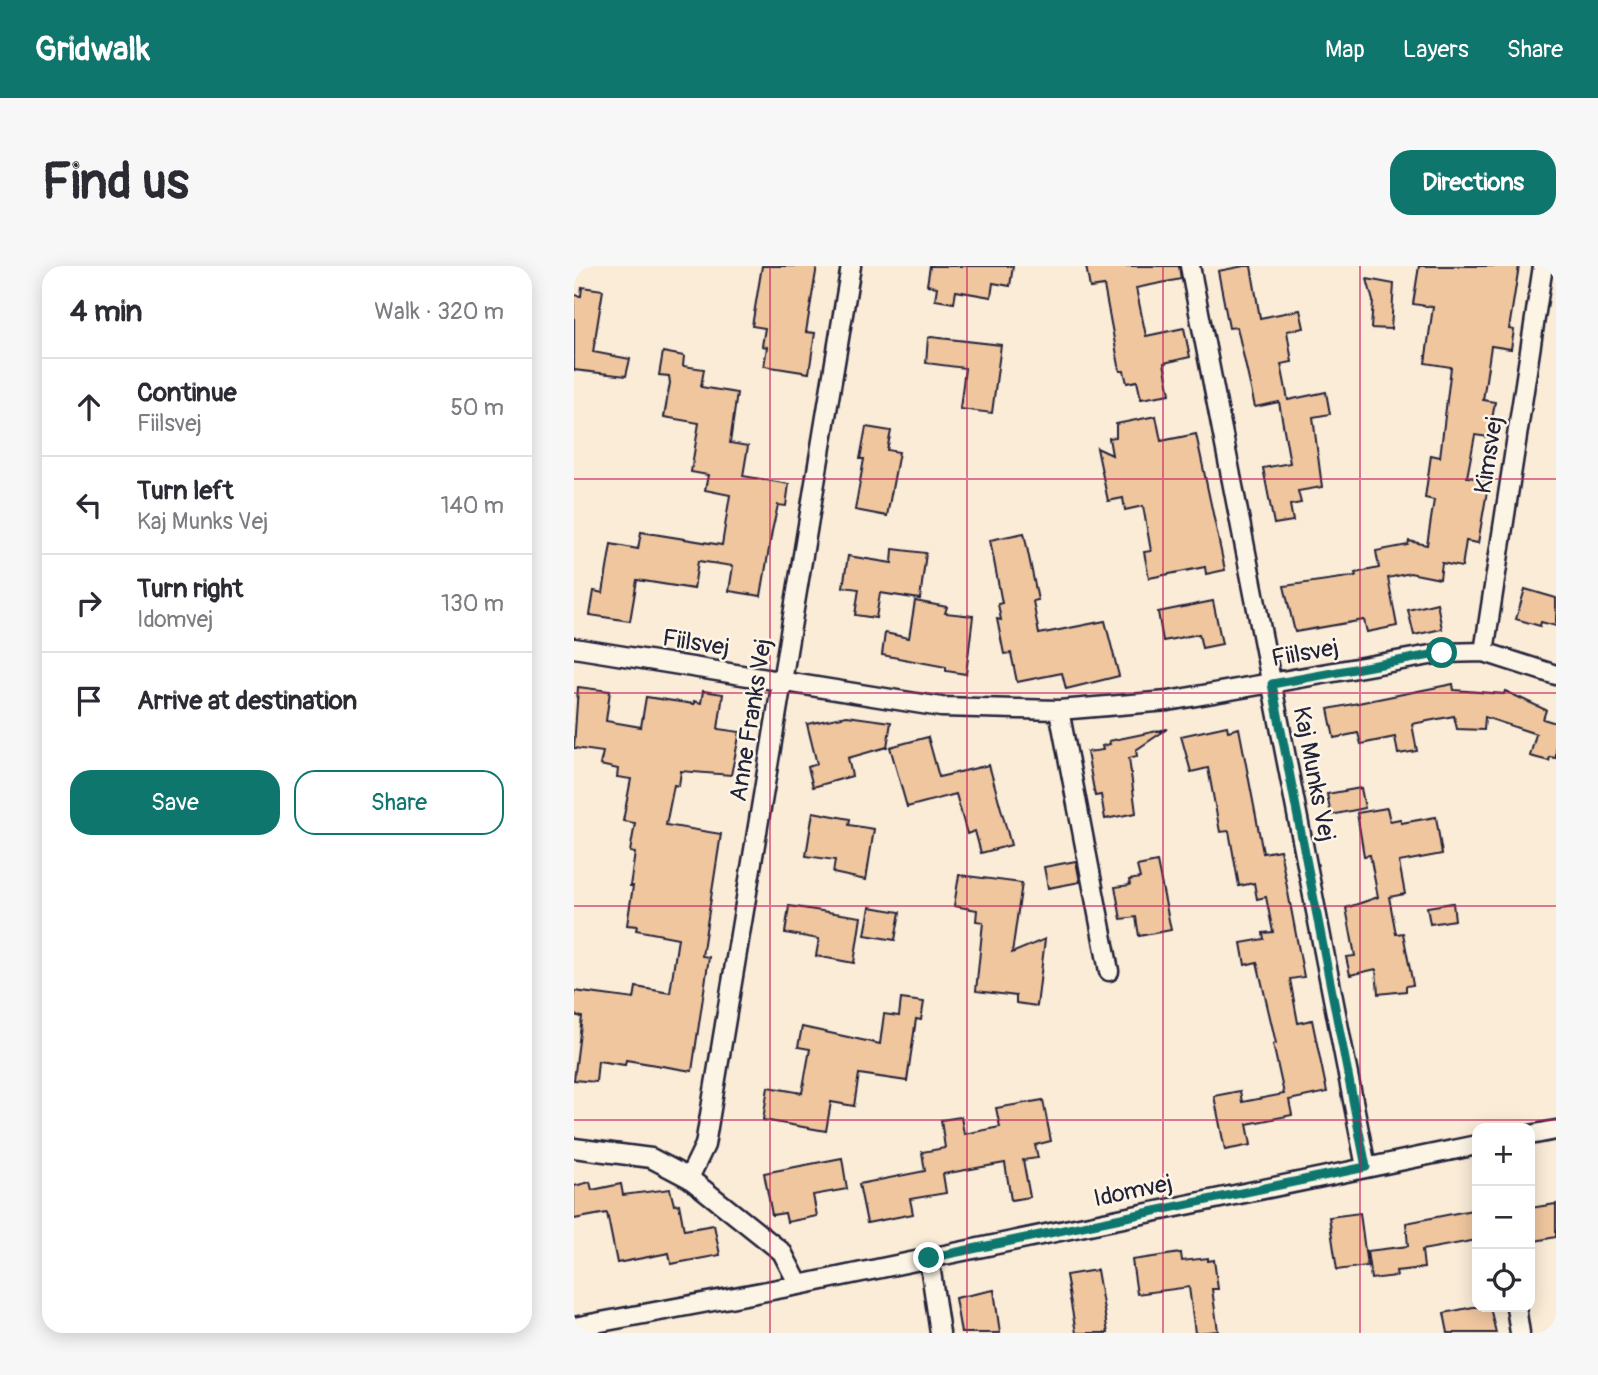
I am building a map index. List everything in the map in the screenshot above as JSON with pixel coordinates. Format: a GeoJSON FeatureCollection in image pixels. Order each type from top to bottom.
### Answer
{"type":"FeatureCollection","features":[{"type":"Feature","properties":{"kind":"street","name":"Anne Franks Vej"},"geometry":{"type":"LineString","coordinates":[[690,1178],[705,1145],[851,266]]}},
{"type":"Feature","properties":{"kind":"street","name":"Kaj Munks Vej"},"geometry":{"type":"LineString","coordinates":[[1190,266],[1366,1167]]}},
{"type":"Feature","properties":{"kind":"street","name":"Kimsvej"},"geometry":{"type":"LineString","coordinates":[[1484,652],[1543,266]]}},
{"type":"Feature","properties":{"kind":"street","name":"Fiilsvej"},"geometry":{"type":"LineString","coordinates":[[574,648],[941,707],[1059,710],[1168,701],[1442,653],[1484,652],[1556,675]]}},
{"type":"Feature","properties":{"kind":"street"},"geometry":{"type":"LineString","coordinates":[[1059,710],[1109,971]]}},
{"type":"Feature","properties":{"kind":"street"},"geometry":{"type":"LineString","coordinates":[[1535,1134],[1556,1130]]}},
{"type":"Feature","properties":{"kind":"street","name":"Idomvej"},"geometry":{"type":"LineString","coordinates":[[574,1327],[799,1285],[1472,1147]]}},
{"type":"Feature","properties":{"kind":"street"},"geometry":{"type":"LineString","coordinates":[[574,1148],[651,1158],[690,1178],[782,1252],[799,1285]]}},
{"type":"Feature","properties":{"kind":"street"},"geometry":{"type":"LineString","coordinates":[[929,1258],[940,1333]]}},
{"type":"Feature","properties":{"kind":"street"},"geometry":{"type":"LineString","coordinates":[[1517,1312],[1520,1333]]}},
{"type":"Feature","properties":{"kind":"building"},"geometry":{"type":"Polygon","coordinates":[[[762,266],[817,266],[806,332],[815,333],[809,373],[764,366],[767,347],[762,346],[765,328],[752,326],[762,266]]]}},
{"type":"Feature","properties":{"kind":"building"},"geometry":{"type":"Polygon","coordinates":[[[930,266],[1013,266],[1010,286],[993,283],[991,297],[956,291],[954,303],[935,300],[937,287],[927,285],[930,266]]]}},
{"type":"Feature","properties":{"kind":"building"},"geometry":{"type":"Polygon","coordinates":[[[1086,266],[1179,266],[1181,279],[1136,288],[1146,336],[1184,328],[1190,357],[1164,363],[1170,394],[1141,399],[1137,381],[1127,383],[1124,371],[1120,371],[1104,286],[1090,288],[1086,266]]]}},
{"type":"Feature","properties":{"kind":"building"},"geometry":{"type":"Polygon","coordinates":[[[1251,266],[1260,318],[1300,310],[1304,328],[1287,331],[1292,362],[1281,364],[1288,400],[1326,392],[1330,414],[1313,417],[1322,487],[1298,491],[1301,503],[1290,505],[1293,521],[1274,524],[1263,468],[1290,463],[1279,402],[1255,407],[1237,327],[1229,328],[1218,271],[1251,266]]]}},
{"type":"Feature","properties":{"kind":"building"},"geometry":{"type":"Polygon","coordinates":[[[1419,266],[1519,266],[1509,329],[1514,330],[1511,349],[1491,346],[1483,400],[1495,402],[1489,437],[1475,435],[1467,477],[1489,480],[1478,543],[1466,541],[1462,567],[1442,563],[1440,579],[1410,573],[1388,578],[1397,626],[1367,632],[1364,620],[1295,632],[1284,586],[1356,576],[1355,573],[1379,568],[1376,551],[1408,545],[1409,541],[1427,545],[1434,500],[1425,498],[1431,455],[1440,457],[1451,367],[1425,363],[1433,307],[1413,304],[1419,266]]]}},
{"type":"Feature","properties":{"kind":"building"},"geometry":{"type":"Polygon","coordinates":[[[1367,279],[1394,284],[1391,329],[1371,328],[1373,301],[1367,279]]]}},
{"type":"Feature","properties":{"kind":"building"},"geometry":{"type":"Polygon","coordinates":[[[582,287],[603,290],[593,352],[630,359],[626,376],[574,370],[574,295],[581,296],[582,287]]]}},
{"type":"Feature","properties":{"kind":"building"},"geometry":{"type":"Polygon","coordinates":[[[928,338],[1001,345],[992,413],[960,409],[965,368],[926,363],[928,338]]]}},
{"type":"Feature","properties":{"kind":"building"},"geometry":{"type":"Polygon","coordinates":[[[663,352],[684,356],[683,366],[704,369],[701,387],[737,393],[730,443],[748,446],[743,476],[789,484],[786,506],[778,505],[761,596],[729,591],[733,566],[698,561],[694,589],[637,580],[630,621],[590,615],[594,591],[603,593],[611,544],[638,549],[641,532],[722,545],[730,495],[705,490],[708,475],[691,472],[699,423],[664,417],[670,383],[669,376],[659,375],[663,352]]]}},
{"type":"Feature","properties":{"kind":"building"},"geometry":{"type":"Polygon","coordinates":[[[1156,416],[1161,441],[1196,434],[1225,570],[1206,574],[1205,567],[1149,578],[1144,552],[1151,551],[1143,506],[1125,510],[1123,498],[1108,501],[1097,448],[1112,455],[1109,438],[1116,437],[1116,424],[1156,416]]]}},
{"type":"Feature","properties":{"kind":"building"},"geometry":{"type":"Polygon","coordinates":[[[866,427],[891,431],[887,450],[899,452],[887,516],[855,510],[864,459],[860,459],[866,427]]]}},
{"type":"Feature","properties":{"kind":"building"},"geometry":{"type":"Polygon","coordinates":[[[1024,533],[1038,600],[1033,601],[1039,634],[1105,621],[1119,676],[1066,689],[1062,673],[1017,682],[1011,653],[1004,654],[997,619],[1001,620],[998,604],[1002,603],[990,540],[1024,533]]]}},
{"type":"Feature","properties":{"kind":"building"},"geometry":{"type":"Polygon","coordinates":[[[893,549],[926,553],[920,599],[880,593],[876,618],[855,615],[859,589],[843,587],[848,556],[892,563],[893,549]]]}},
{"type":"Feature","properties":{"kind":"building"},"geometry":{"type":"Polygon","coordinates":[[[1525,589],[1556,598],[1556,626],[1541,622],[1540,626],[1516,619],[1525,589]]]}},
{"type":"Feature","properties":{"kind":"building"},"geometry":{"type":"Polygon","coordinates":[[[915,601],[947,607],[945,613],[973,616],[966,674],[946,671],[946,667],[882,655],[885,633],[909,638],[915,601]]]}},
{"type":"Feature","properties":{"kind":"building"},"geometry":{"type":"Polygon","coordinates":[[[1213,601],[1222,644],[1202,648],[1199,634],[1163,641],[1158,612],[1213,601]]]}},
{"type":"Feature","properties":{"kind":"building"},"geometry":{"type":"Polygon","coordinates":[[[1437,603],[1442,629],[1414,635],[1408,610],[1437,603]]]}},
{"type":"Feature","properties":{"kind":"building"},"geometry":{"type":"Polygon","coordinates":[[[1453,684],[1454,690],[1504,694],[1505,691],[1546,710],[1543,719],[1556,723],[1556,758],[1550,757],[1549,761],[1530,756],[1536,734],[1485,717],[1484,730],[1457,729],[1454,716],[1412,724],[1417,751],[1398,754],[1395,737],[1361,744],[1358,733],[1334,738],[1328,709],[1453,684]]]}},
{"type":"Feature","properties":{"kind":"building"},"geometry":{"type":"Polygon","coordinates":[[[578,687],[610,691],[606,721],[641,727],[646,697],[694,704],[694,701],[701,703],[703,691],[723,694],[718,729],[740,732],[731,775],[681,771],[679,786],[674,785],[666,825],[721,834],[702,956],[709,957],[692,1071],[626,1060],[625,1065],[598,1061],[596,1082],[574,1080],[582,1017],[574,1015],[574,991],[634,999],[636,987],[670,993],[678,938],[636,930],[637,926],[627,925],[633,886],[630,886],[635,853],[630,852],[635,823],[623,821],[631,779],[617,777],[618,769],[600,765],[603,752],[574,748],[578,687]]]}},
{"type":"Feature","properties":{"kind":"building"},"geometry":{"type":"Polygon","coordinates":[[[847,716],[891,722],[887,747],[848,758],[852,776],[813,787],[808,767],[817,764],[807,724],[847,716]]]}},
{"type":"Feature","properties":{"kind":"building"},"geometry":{"type":"Polygon","coordinates":[[[1227,726],[1228,731],[1239,728],[1263,853],[1280,850],[1304,977],[1290,979],[1298,1023],[1312,1020],[1327,1092],[1289,1100],[1292,1115],[1247,1124],[1251,1145],[1225,1150],[1214,1096],[1240,1091],[1242,1102],[1284,1094],[1273,1044],[1276,1043],[1257,962],[1245,965],[1241,943],[1264,939],[1263,933],[1273,932],[1266,897],[1257,899],[1254,883],[1239,886],[1229,831],[1220,832],[1208,768],[1191,772],[1181,736],[1227,726]]]}},
{"type":"Feature","properties":{"kind":"building"},"geometry":{"type":"Polygon","coordinates":[[[1167,729],[1136,750],[1137,756],[1129,758],[1136,813],[1105,819],[1101,795],[1095,796],[1087,752],[1103,750],[1102,746],[1110,744],[1109,741],[1167,729]]]}},
{"type":"Feature","properties":{"kind":"building"},"geometry":{"type":"Polygon","coordinates":[[[928,737],[939,777],[989,765],[1011,845],[981,853],[975,831],[967,834],[956,794],[907,807],[890,747],[928,737]]]}},
{"type":"Feature","properties":{"kind":"building"},"geometry":{"type":"Polygon","coordinates":[[[1361,788],[1365,808],[1331,815],[1327,794],[1361,788]]]}},
{"type":"Feature","properties":{"kind":"building"},"geometry":{"type":"Polygon","coordinates":[[[1387,808],[1390,821],[1400,819],[1401,823],[1436,817],[1442,854],[1399,862],[1405,894],[1389,897],[1396,934],[1403,933],[1413,985],[1406,986],[1406,991],[1378,994],[1376,969],[1350,975],[1346,957],[1355,956],[1346,908],[1378,897],[1370,855],[1364,856],[1357,813],[1387,808]]]}},
{"type":"Feature","properties":{"kind":"building"},"geometry":{"type":"Polygon","coordinates":[[[813,812],[850,819],[849,825],[874,829],[866,880],[833,873],[835,860],[806,856],[813,812]]]}},
{"type":"Feature","properties":{"kind":"building"},"geometry":{"type":"Polygon","coordinates":[[[1076,861],[1080,882],[1048,888],[1044,867],[1076,861]]]}},
{"type":"Feature","properties":{"kind":"building"},"geometry":{"type":"Polygon","coordinates":[[[1157,862],[1171,930],[1139,936],[1136,917],[1121,919],[1115,887],[1130,885],[1129,880],[1140,878],[1137,866],[1157,862]]]}},
{"type":"Feature","properties":{"kind":"building"},"geometry":{"type":"Polygon","coordinates":[[[959,875],[1022,883],[1012,953],[1045,939],[1037,1006],[1016,1003],[1016,996],[976,991],[983,922],[976,921],[977,910],[954,906],[959,875]]]}},
{"type":"Feature","properties":{"kind":"building"},"geometry":{"type":"Polygon","coordinates":[[[1453,903],[1455,920],[1430,924],[1427,907],[1453,903]]]}},
{"type":"Feature","properties":{"kind":"building"},"geometry":{"type":"Polygon","coordinates":[[[789,906],[861,917],[854,963],[816,956],[819,939],[785,933],[789,906]]]}},
{"type":"Feature","properties":{"kind":"building"},"geometry":{"type":"Polygon","coordinates":[[[870,907],[900,912],[895,940],[865,935],[870,907]]]}},
{"type":"Feature","properties":{"kind":"building"},"geometry":{"type":"Polygon","coordinates":[[[901,999],[924,1002],[921,1020],[916,1019],[907,1081],[859,1074],[854,1106],[831,1102],[826,1131],[763,1120],[768,1087],[802,1093],[810,1049],[798,1047],[802,1027],[880,1044],[884,1014],[899,1016],[901,999]]]}},
{"type":"Feature","properties":{"kind":"building"},"geometry":{"type":"Polygon","coordinates":[[[1043,1100],[1051,1141],[1035,1145],[1038,1158],[1023,1160],[1030,1197],[1011,1200],[1005,1163],[943,1174],[946,1193],[910,1199],[913,1214],[867,1223],[859,1184],[925,1171],[922,1152],[945,1148],[941,1120],[961,1117],[964,1134],[1000,1127],[996,1108],[1043,1100]]]}},
{"type":"Feature","properties":{"kind":"building"},"geometry":{"type":"Polygon","coordinates":[[[842,1158],[847,1189],[813,1195],[817,1216],[787,1222],[785,1213],[772,1215],[764,1173],[842,1158]]]}},
{"type":"Feature","properties":{"kind":"building"},"geometry":{"type":"Polygon","coordinates":[[[590,1182],[592,1190],[621,1184],[623,1195],[670,1189],[674,1205],[679,1204],[684,1230],[714,1225],[720,1255],[671,1264],[669,1253],[617,1263],[607,1213],[574,1219],[574,1186],[590,1182]]]}},
{"type":"Feature","properties":{"kind":"building"},"geometry":{"type":"Polygon","coordinates":[[[1556,1204],[1556,1237],[1535,1241],[1535,1207],[1556,1204]]]}},
{"type":"Feature","properties":{"kind":"building"},"geometry":{"type":"Polygon","coordinates":[[[1472,1210],[1472,1241],[1422,1250],[1424,1268],[1396,1271],[1397,1276],[1371,1279],[1367,1251],[1408,1246],[1406,1223],[1472,1210]]]}},
{"type":"Feature","properties":{"kind":"building"},"geometry":{"type":"Polygon","coordinates":[[[1360,1213],[1367,1266],[1337,1270],[1329,1217],[1360,1213]]]}},
{"type":"Feature","properties":{"kind":"building"},"geometry":{"type":"Polygon","coordinates":[[[1181,1253],[1182,1261],[1208,1258],[1208,1261],[1214,1260],[1218,1289],[1212,1289],[1218,1331],[1195,1333],[1189,1287],[1137,1294],[1132,1260],[1181,1253]]]}},
{"type":"Feature","properties":{"kind":"building"},"geometry":{"type":"Polygon","coordinates":[[[1097,1270],[1108,1333],[1076,1333],[1066,1275],[1097,1270]]]}},
{"type":"Feature","properties":{"kind":"building"},"geometry":{"type":"Polygon","coordinates":[[[994,1290],[1000,1333],[961,1333],[955,1298],[994,1290]]]}},
{"type":"Feature","properties":{"kind":"building"},"geometry":{"type":"Polygon","coordinates":[[[1472,1307],[1472,1312],[1491,1312],[1496,1333],[1448,1333],[1444,1313],[1472,1307]]]}},
{"type":"Feature","properties":{"kind":"route"},"geometry":{"type":"LineString","coordinates":[[929,1258],[1366,1167],[1272,684],[1442,653]]}}]}
